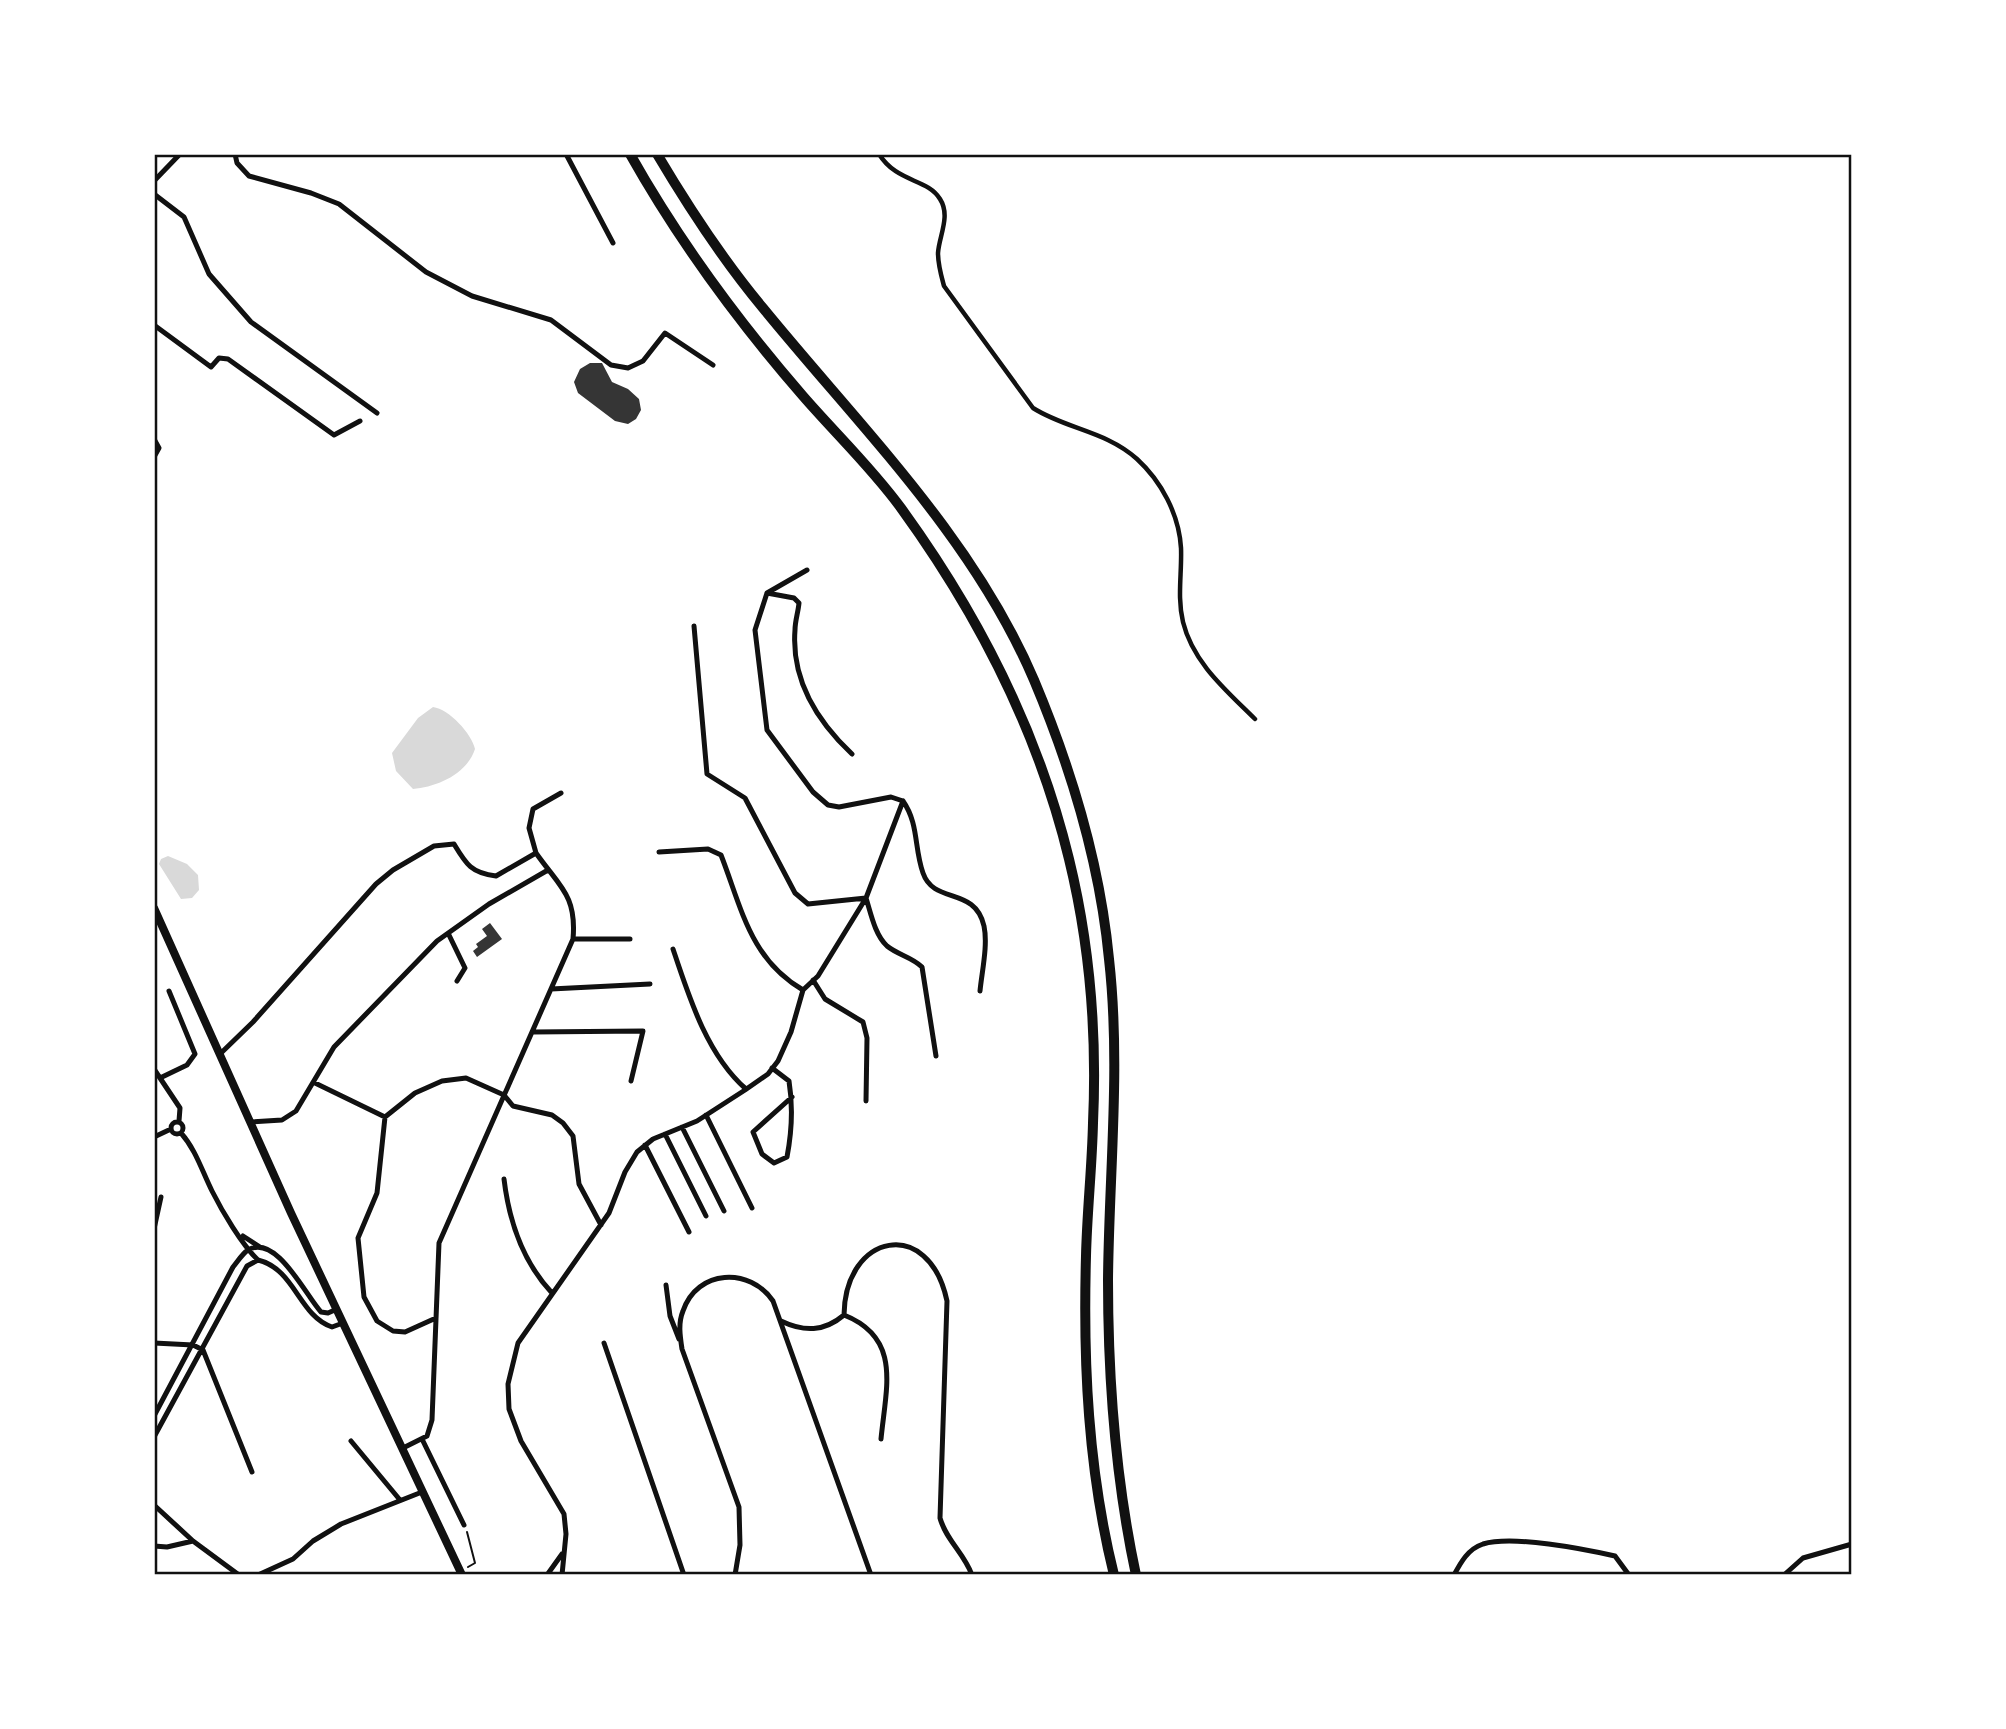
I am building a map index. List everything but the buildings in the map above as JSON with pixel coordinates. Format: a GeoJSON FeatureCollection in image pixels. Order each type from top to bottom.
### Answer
{"type":"FeatureCollection","features":[{"type":"Feature","properties":{"kind":"highway"},"geometry":{"type":"LineString","coordinates":[[630,154],[687,249],[721,296],[801,394],[898,504],[957,591],[1010,691],[1049,792],[1069,859],[1083,935],[1092,1013],[1093,1121],[1086,1254],[1085,1355],[1090,1430],[1112,1575]]}},
{"type":"Feature","properties":{"kind":"highway"},"geometry":{"type":"LineString","coordinates":[[657,154],[722,256],[915,487],[987,591],[1032,677],[1070,779],[1087,837],[1109,957],[1115,1087],[1108,1277],[1110,1373],[1118,1476],[1136,1575]]}},
{"type":"Feature","properties":{"kind":"main road"},"geometry":{"type":"LineString","coordinates":[[154,908],[337,1309],[462,1574]]}},
{"type":"Feature","properties":{"kind":"street"},"geometry":{"type":"LineString","coordinates":[[154,181],[180,154]]}},
{"type":"Feature","properties":{"kind":"street"},"geometry":{"type":"LineString","coordinates":[[235,154],[237,163],[249,176],[311,193],[339,204],[426,272],[472,296],[551,320],[611,365],[628,368],[643,361],[665,333],[713,365]]}},
{"type":"Feature","properties":{"kind":"street"},"geometry":{"type":"LineString","coordinates":[[568,154],[613,243]]}},
{"type":"Feature","properties":{"kind":"street"},"geometry":{"type":"LineString","coordinates":[[879,154],[898,175],[929,188],[941,200],[946,217],[938,252],[944,286],[1033,408],[1047,416],[1089,429],[1114,442],[1136,458],[1165,494],[1179,530],[1180,593],[1189,638],[1198,657],[1212,675],[1255,719]]}},
{"type":"Feature","properties":{"kind":"street"},"geometry":{"type":"LineString","coordinates":[[154,194],[184,217],[209,274],[251,322],[377,413]]}},
{"type":"Feature","properties":{"kind":"street"},"geometry":{"type":"LineString","coordinates":[[154,325],[211,367],[219,358],[228,359],[334,435],[360,422]]}},
{"type":"Feature","properties":{"kind":"street"},"geometry":{"type":"LineString","coordinates":[[154,439],[159,448],[154,457]]}},
{"type":"Feature","properties":{"kind":"street"},"geometry":{"type":"LineString","coordinates":[[807,570],[767,593],[755,631],[766,730],[813,792],[828,805],[839,807],[891,797],[903,801],[913,816],[923,874],[929,883],[939,892],[971,902],[980,914],[985,930],[980,991]]}},
{"type":"Feature","properties":{"kind":"street"},"geometry":{"type":"LineString","coordinates":[[767,593],[794,598],[799,603],[795,629],[796,665],[803,687],[830,734],[852,754]]}},
{"type":"Feature","properties":{"kind":"street"},"geometry":{"type":"LineString","coordinates":[[694,626],[707,774],[745,798],[763,827],[783,874],[795,892],[808,904],[866,898]]}},
{"type":"Feature","properties":{"kind":"street"},"geometry":{"type":"LineString","coordinates":[[403,1448],[427,1436],[432,1420],[439,1243],[573,939],[575,917],[570,897],[536,853],[529,828],[533,809],[561,793]]}},
{"type":"Feature","properties":{"kind":"street"},"geometry":{"type":"LineString","coordinates":[[562,1575],[566,1534],[564,1514],[521,1441],[509,1409],[508,1384],[518,1343],[609,1213],[625,1172],[645,1145],[706,1115],[772,1069],[791,1031],[803,990],[813,980],[866,898],[903,801]]}},
{"type":"Feature","properties":{"kind":"street"},"geometry":{"type":"LineString","coordinates":[[220,1054],[253,1023],[370,890],[393,870],[434,846],[444,844],[454,844],[464,864],[474,872],[496,876],[536,853]]}},
{"type":"Feature","properties":{"kind":"street"},"geometry":{"type":"LineString","coordinates":[[659,852],[708,849],[721,855],[759,951],[773,969],[803,990]]}},
{"type":"Feature","properties":{"kind":"street"},"geometry":{"type":"LineString","coordinates":[[251,1122],[282,1120],[296,1111],[334,1047],[437,941],[489,904],[548,870]]}},
{"type":"Feature","properties":{"kind":"street"},"geometry":{"type":"LineString","coordinates":[[866,898],[876,928],[887,946],[913,958],[922,967],[936,1056]]}},
{"type":"Feature","properties":{"kind":"street"},"geometry":{"type":"LineString","coordinates":[[449,935],[465,968],[457,981]]}},
{"type":"Feature","properties":{"kind":"street"},"geometry":{"type":"LineString","coordinates":[[573,939],[630,939]]}},
{"type":"Feature","properties":{"kind":"street"},"geometry":{"type":"LineString","coordinates":[[673,950],[684,984],[719,1057],[733,1077],[746,1089]]}},
{"type":"Feature","properties":{"kind":"street"},"geometry":{"type":"LineString","coordinates":[[813,980],[825,999],[863,1022],[867,1038],[866,1101]]}},
{"type":"Feature","properties":{"kind":"street"},"geometry":{"type":"LineString","coordinates":[[551,989],[650,984]]}},
{"type":"Feature","properties":{"kind":"street"},"geometry":{"type":"LineString","coordinates":[[160,1078],[187,1065],[195,1054],[169,991]]}},
{"type":"Feature","properties":{"kind":"street"},"geometry":{"type":"LineString","coordinates":[[533,1032],[643,1031],[631,1080]]}},
{"type":"Feature","properties":{"kind":"street"},"geometry":{"type":"LineString","coordinates":[[154,1069],[180,1108],[179,1121],[183,1126],[181,1133]]}},
{"type":"Feature","properties":{"kind":"street"},"geometry":{"type":"LineString","coordinates":[[772,1069],[789,1081],[792,1097],[791,1136],[787,1157],[774,1163],[762,1154],[753,1132],[792,1097]]}},
{"type":"Feature","properties":{"kind":"street"},"geometry":{"type":"LineString","coordinates":[[436,1318],[405,1332],[393,1331],[377,1321],[364,1297],[358,1238],[377,1193],[385,1117],[415,1093],[442,1081],[466,1078],[504,1095],[513,1105],[552,1115],[563,1123],[573,1136],[579,1184],[593,1216],[601,1225]]}},
{"type":"Feature","properties":{"kind":"street"},"geometry":{"type":"LineString","coordinates":[[315,1083],[385,1117]]}},
{"type":"Feature","properties":{"kind":"street"},"geometry":{"type":"LineString","coordinates":[[706,1115],[752,1208]]}},
{"type":"Feature","properties":{"kind":"street"},"geometry":{"type":"LineString","coordinates":[[154,1138],[171,1129],[173,1123],[179,1121]]}},
{"type":"Feature","properties":{"kind":"street"},"geometry":{"type":"LineString","coordinates":[[682,1127],[724,1211]]}},
{"type":"Feature","properties":{"kind":"street"},"geometry":{"type":"LineString","coordinates":[[171,1129],[175,1134],[181,1133]]}},
{"type":"Feature","properties":{"kind":"street"},"geometry":{"type":"LineString","coordinates":[[181,1133],[192,1145],[213,1193],[248,1250],[258,1260],[273,1264],[310,1310],[326,1325],[336,1327],[344,1323]]}},
{"type":"Feature","properties":{"kind":"street"},"geometry":{"type":"LineString","coordinates":[[665,1134],[706,1216]]}},
{"type":"Feature","properties":{"kind":"street"},"geometry":{"type":"LineString","coordinates":[[645,1145],[689,1232]]}},
{"type":"Feature","properties":{"kind":"street"},"geometry":{"type":"LineString","coordinates":[[504,1179],[508,1208],[524,1252],[536,1276],[552,1293]]}},
{"type":"Feature","properties":{"kind":"street"},"geometry":{"type":"LineString","coordinates":[[154,1228],[161,1197]]}},
{"type":"Feature","properties":{"kind":"street"},"geometry":{"type":"LineString","coordinates":[[240,1234],[274,1253],[287,1264],[321,1312],[328,1313],[337,1309]]}},
{"type":"Feature","properties":{"kind":"street"},"geometry":{"type":"LineString","coordinates":[[154,1416],[233,1267],[248,1250],[260,1247]]}},
{"type":"Feature","properties":{"kind":"street"},"geometry":{"type":"LineString","coordinates":[[844,1315],[844,1295],[856,1265],[882,1248],[911,1247],[922,1253],[943,1282],[947,1301],[938,1504],[944,1535],[965,1556],[972,1575]]}},
{"type":"Feature","properties":{"kind":"street"},"geometry":{"type":"LineString","coordinates":[[154,1437],[247,1266],[258,1260]]}},
{"type":"Feature","properties":{"kind":"street"},"geometry":{"type":"LineString","coordinates":[[682,1349],[680,1323],[688,1300],[705,1284],[719,1278],[740,1276],[765,1289],[781,1321],[871,1575]]}},
{"type":"Feature","properties":{"kind":"street"},"geometry":{"type":"LineString","coordinates":[[666,1285],[670,1316],[739,1507],[740,1545],[735,1575]]}},
{"type":"Feature","properties":{"kind":"street"},"geometry":{"type":"LineString","coordinates":[[781,1321],[794,1327],[817,1329],[827,1328],[844,1315]]}},
{"type":"Feature","properties":{"kind":"street"},"geometry":{"type":"LineString","coordinates":[[844,1315],[862,1322],[883,1345],[886,1368],[881,1439]]}},
{"type":"Feature","properties":{"kind":"street"},"geometry":{"type":"LineString","coordinates":[[154,1343],[192,1345],[203,1350],[252,1472]]}},
{"type":"Feature","properties":{"kind":"street"},"geometry":{"type":"LineString","coordinates":[[604,1343],[684,1575]]}},
{"type":"Feature","properties":{"kind":"street"},"geometry":{"type":"LineString","coordinates":[[422,1439],[464,1525]]}},
{"type":"Feature","properties":{"kind":"street"},"geometry":{"type":"LineString","coordinates":[[351,1441],[400,1500]]}},
{"type":"Feature","properties":{"kind":"street"},"geometry":{"type":"LineString","coordinates":[[258,1575],[293,1559],[313,1541],[341,1524],[422,1492]]}},
{"type":"Feature","properties":{"kind":"street"},"geometry":{"type":"LineString","coordinates":[[154,1505],[193,1541],[239,1575]]}},
{"type":"Feature","properties":{"kind":"street"},"geometry":{"type":"LineString","coordinates":[[154,1546],[167,1547],[193,1541]]}},
{"type":"Feature","properties":{"kind":"street"},"geometry":{"type":"LineString","coordinates":[[1454,1575],[1465,1555],[1483,1544],[1503,1542],[1573,1547],[1615,1556],[1629,1575]]}},
{"type":"Feature","properties":{"kind":"street"},"geometry":{"type":"LineString","coordinates":[[1784,1575],[1803,1558],[1852,1544]]}},
{"type":"Feature","properties":{"kind":"street"},"geometry":{"type":"LineString","coordinates":[[547,1575],[563,1551]]}},
{"type":"Feature","properties":{"kind":"path"},"geometry":{"type":"LineString","coordinates":[[462,1574],[475,1563],[464,1525]]}},
{"type":"Feature","properties":{"kind":"shaded area"},"geometry":{"type":"Polygon","coordinates":[[[433,707],[446,712],[459,723],[475,749],[465,766],[450,778],[413,789],[396,771],[392,753],[418,718],[433,707]]]}},
{"type":"Feature","properties":{"kind":"shaded area"},"geometry":{"type":"Polygon","coordinates":[[[168,856],[187,864],[198,875],[199,890],[192,898],[181,899],[159,864],[161,859],[168,856]]]}}]}
